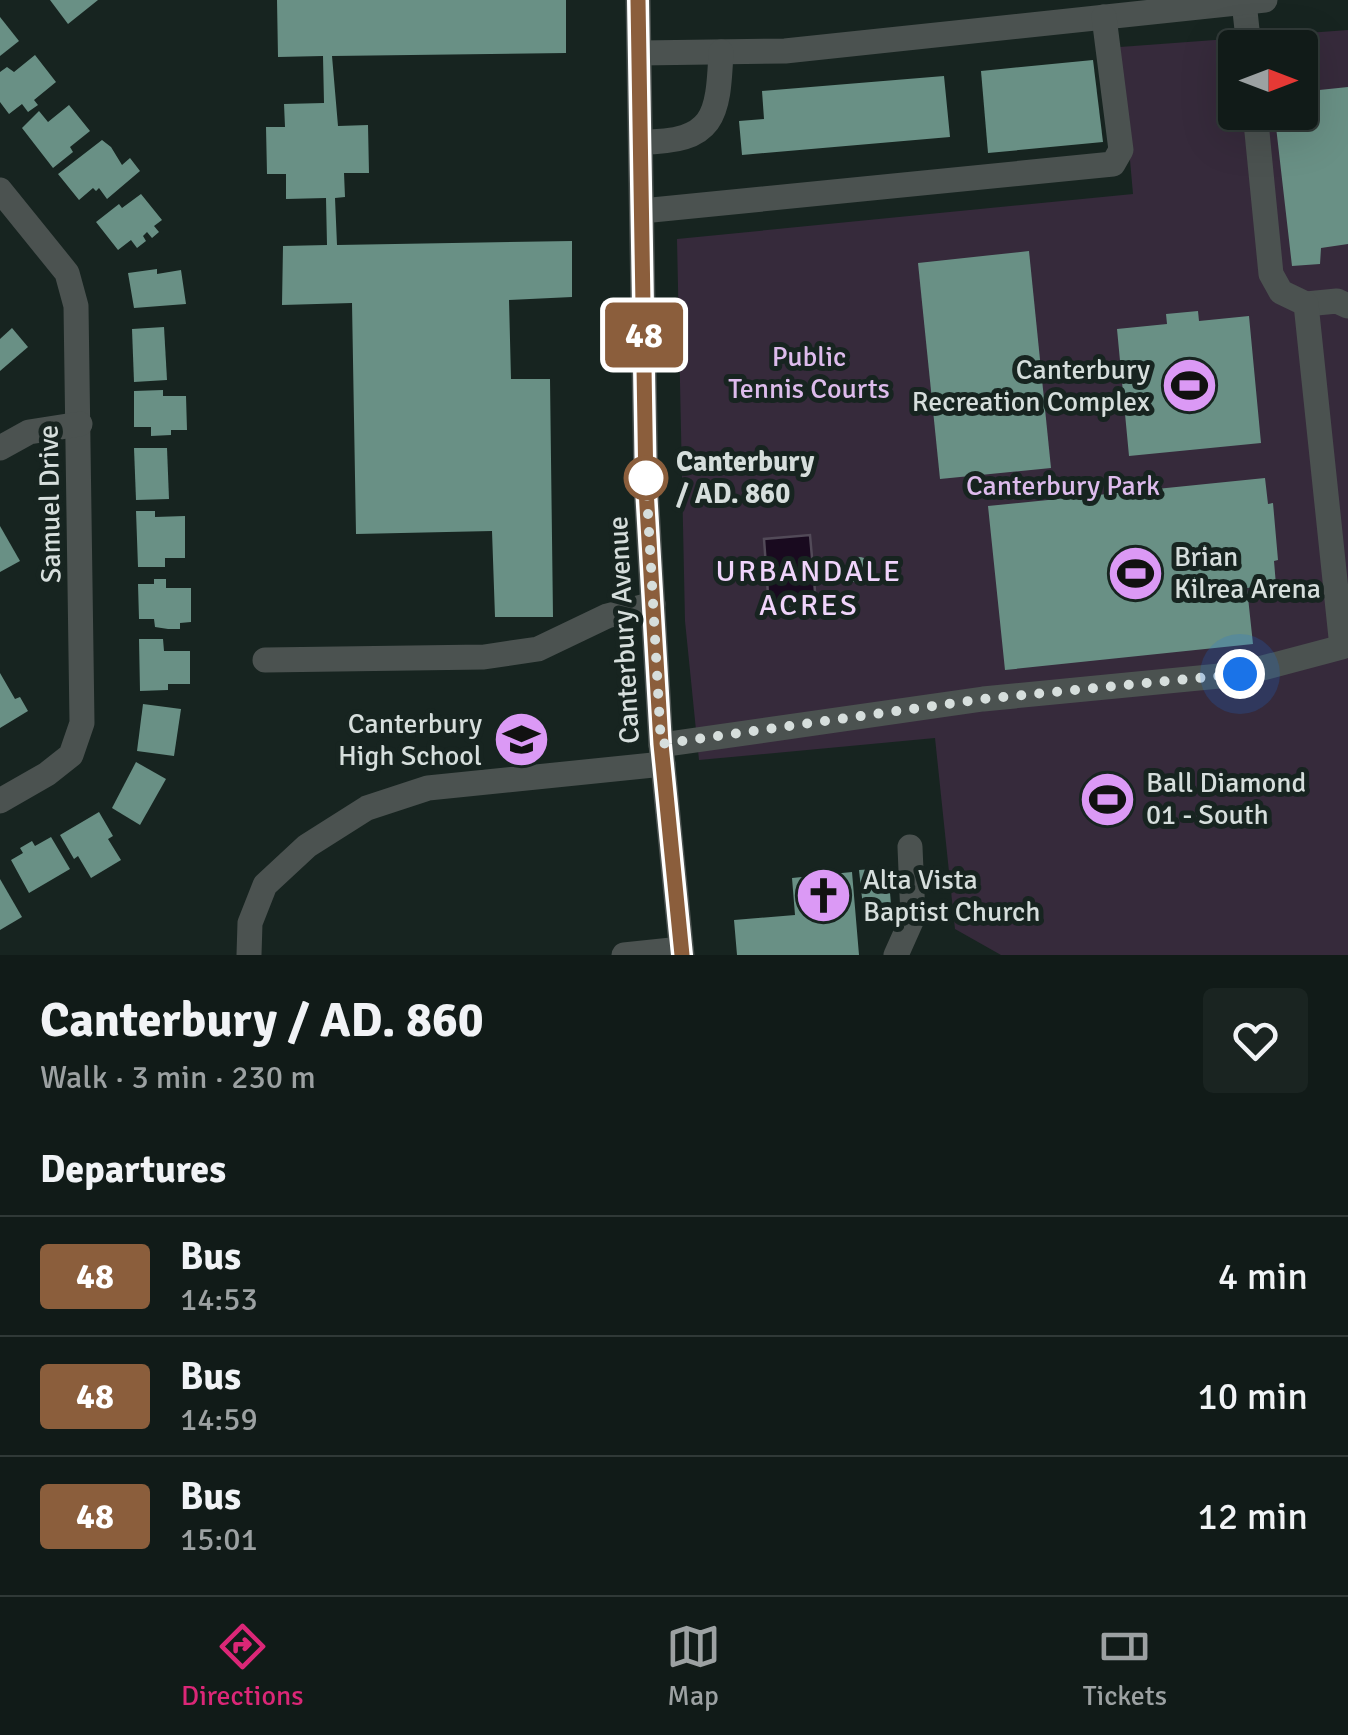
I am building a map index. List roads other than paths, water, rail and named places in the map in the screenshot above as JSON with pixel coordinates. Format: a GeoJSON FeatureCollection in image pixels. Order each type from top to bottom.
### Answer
{"type":"FeatureCollection","features":[{"type":"Feature","properties":{"kind":"street","name":"Canterbury Avenue"},"geometry":{"type":"LineString","coordinates":[[638,0],[646,489],[662,754],[682,952]]}},
{"type":"Feature","properties":{"kind":"street"},"geometry":{"type":"LineString","coordinates":[[640,53],[785,51],[1254,1],[1251,30]]}},
{"type":"Feature","properties":{"kind":"street"},"geometry":{"type":"LineString","coordinates":[[642,210],[1113,164],[1120,150],[1104,17]]}},
{"type":"Feature","properties":{"kind":"street"},"geometry":{"type":"LineString","coordinates":[[641,142],[672,142],[699,131],[718,106],[722,52]]}},
{"type":"Feature","properties":{"kind":"street"},"geometry":{"type":"LineString","coordinates":[[1257,130],[1270,274],[1280,292],[1306,304],[1337,301],[1348,306]]}},
{"type":"Feature","properties":{"kind":"street","name":"Samuel Drive"},"geometry":{"type":"LineString","coordinates":[[0,190],[67,273],[76,306],[82,723],[71,754],[47,774],[0,801]]}},
{"type":"Feature","properties":{"kind":"street"},"geometry":{"type":"LineString","coordinates":[[249,955],[250,923],[265,885],[307,846],[367,808],[428,788],[662,754],[983,699],[1240,674],[1342,647],[1306,304]]}},
{"type":"Feature","properties":{"kind":"street"},"geometry":{"type":"LineString","coordinates":[[0,448],[30,432],[80,424]]}},
{"type":"Feature","properties":{"kind":"street"},"geometry":{"type":"LineString","coordinates":[[265,660],[484,657],[538,648],[608,616],[652,604]]}},
{"type":"Feature","properties":{"kind":"street"},"geometry":{"type":"LineString","coordinates":[[896,955],[913,917],[910,847]]}},
{"type":"Feature","properties":{"kind":"street"},"geometry":{"type":"LineString","coordinates":[[624,955],[682,952]]}},
{"type":"Feature","properties":{"kind":"place","name":"Canterbury Recreation Complex"},"geometry":{"type":"Point","coordinates":[1189,386]}},
{"type":"Feature","properties":{"kind":"place","name":"Canterbury / AD. 860"},"geometry":{"type":"Point","coordinates":[646,478]}},
{"type":"Feature","properties":{"kind":"place","name":"Brian Kilrea Arena"},"geometry":{"type":"Point","coordinates":[1135,573]}},
{"type":"Feature","properties":{"kind":"place","name":"Canterbury High School"},"geometry":{"type":"Point","coordinates":[521,740]}},
{"type":"Feature","properties":{"kind":"place","name":"Ball Diamond 01 - South"},"geometry":{"type":"Point","coordinates":[1107,799]}},
{"type":"Feature","properties":{"kind":"place","name":"Alta Vista Baptist Church"},"geometry":{"type":"Point","coordinates":[824,896]}},
{"type":"Feature","properties":{"kind":"district","name":"URBANDALE ACRES"},"geometry":{"type":"Point","coordinates":[809,588]}},
{"type":"Feature","properties":{"kind":"park label","name":"Public Tennis Courts"},"geometry":{"type":"Point","coordinates":[809,373]}},
{"type":"Feature","properties":{"kind":"park label","name":"Canterbury Park"},"geometry":{"type":"Point","coordinates":[1063,486]}}]}
